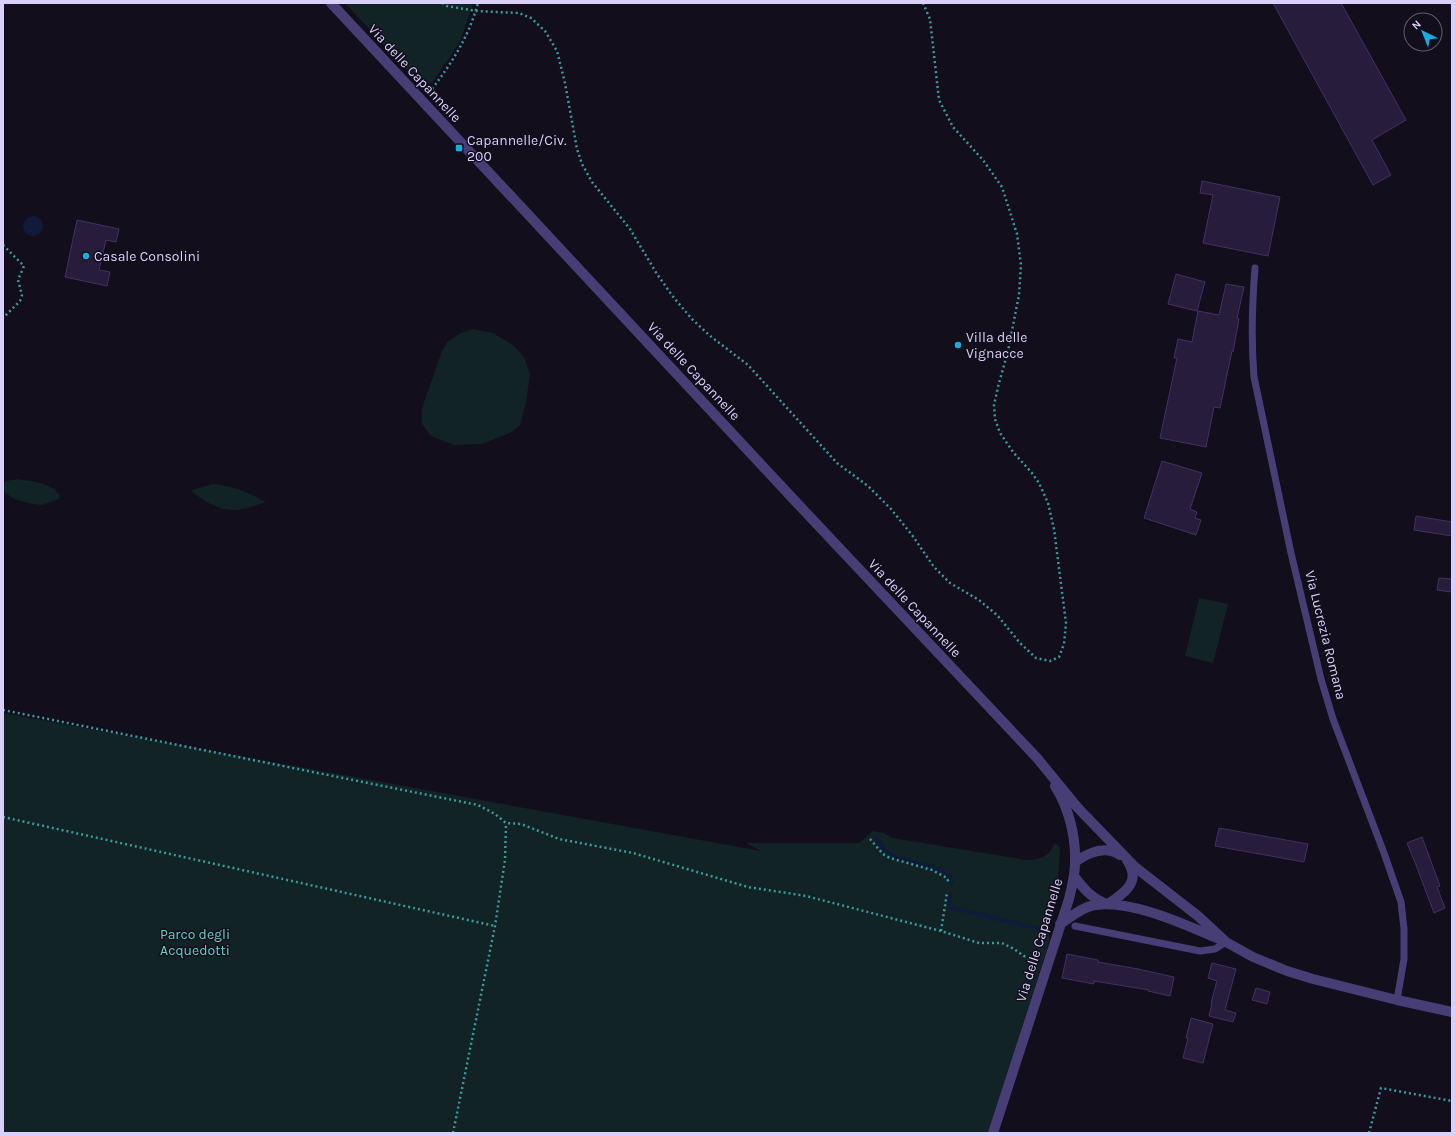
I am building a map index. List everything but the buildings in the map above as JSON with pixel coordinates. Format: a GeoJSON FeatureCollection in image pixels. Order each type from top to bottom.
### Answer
{"type":"FeatureCollection","features":[{"type":"Feature","properties":{"kind":"street","name":"Via delle Capannelle"},"geometry":{"type":"LineString","coordinates":[[331,3],[1037,758],[1078,808],[1126,858]]}},
{"type":"Feature","properties":{"kind":"street","name":"Via delle Capannelle"},"geometry":{"type":"LineString","coordinates":[[992,1133],[1069,899],[1074,876],[1074,840],[1069,814],[1058,791],[1037,758]]}},
{"type":"Feature","properties":{"kind":"street"},"geometry":{"type":"LineString","coordinates":[[1075,862],[1084,855],[1101,850],[1116,852],[1126,858],[1160,888],[1198,916],[1226,942]]}},
{"type":"Feature","properties":{"kind":"street"},"geometry":{"type":"LineString","coordinates":[[1108,904],[1126,891],[1131,883],[1133,871],[1126,858]]}},
{"type":"Feature","properties":{"kind":"street"},"geometry":{"type":"LineString","coordinates":[[1074,876],[1092,896],[1099,901],[1108,904]]}},
{"type":"Feature","properties":{"kind":"street"},"geometry":{"type":"LineString","coordinates":[[1060,924],[1085,908],[1094,905],[1108,904],[1126,906],[1170,918],[1226,942],[1253,957],[1287,971],[1397,1000],[1452,1012]]}},
{"type":"Feature","properties":{"kind":"lane","name":"Via Lucrezia Romana"},"geometry":{"type":"LineString","coordinates":[[1255,268],[1252,326],[1254,377],[1291,553],[1328,705],[1391,874],[1402,908],[1405,936],[1404,959],[1397,1000]]}},
{"type":"Feature","properties":{"kind":"lane"},"geometry":{"type":"LineString","coordinates":[[1075,926],[1200,951],[1214,949],[1226,942]]}},
{"type":"Feature","properties":{"kind":"path"},"geometry":{"type":"LineString","coordinates":[[442,3],[447,6],[476,11],[519,13],[532,18],[545,31],[557,51],[565,83],[577,150],[582,164],[592,182],[630,229],[657,274],[674,298],[710,335],[748,365],[837,463],[868,486],[891,509],[912,535],[934,567],[950,583],[979,600],[998,616],[1020,643],[1036,658],[1050,661],[1059,656],[1064,644],[1066,623],[1054,529],[1048,503],[1039,483],[1004,440],[995,420],[994,405],[1008,351],[1020,295],[1020,265],[1017,234],[1002,187],[983,160],[953,127],[939,100],[930,18],[923,3]]}},
{"type":"Feature","properties":{"kind":"path"},"geometry":{"type":"LineString","coordinates":[[422,101],[451,63],[464,41],[478,3]]}},
{"type":"Feature","properties":{"kind":"path"},"geometry":{"type":"LineString","coordinates":[[3,245],[24,266],[18,280],[22,295],[20,301],[3,318]]}},
{"type":"Feature","properties":{"kind":"path"},"geometry":{"type":"LineString","coordinates":[[3,710],[478,805],[495,814],[506,823],[521,824],[560,839],[633,853],[748,887],[806,896],[941,931],[979,943],[1002,943],[1014,948],[1045,970]]}},
{"type":"Feature","properties":{"kind":"path"},"geometry":{"type":"LineString","coordinates":[[3,817],[495,926]]}},
{"type":"Feature","properties":{"kind":"path"},"geometry":{"type":"LineString","coordinates":[[453,1133],[495,926],[505,860],[506,823]]}},
{"type":"Feature","properties":{"kind":"path"},"geometry":{"type":"LineString","coordinates":[[870,839],[883,854],[890,858],[932,870],[947,878],[949,883]]}},
{"type":"Feature","properties":{"kind":"path"},"geometry":{"type":"LineString","coordinates":[[941,931],[947,893]]}},
{"type":"Feature","properties":{"kind":"path"},"geometry":{"type":"LineString","coordinates":[[1369,1133],[1381,1088],[1452,1101]]}},
{"type":"Feature","properties":{"kind":"green space"},"geometry":{"type":"Polygon","coordinates":[[[345,3],[473,3],[460,42],[432,83],[418,84],[400,62],[345,3]]]}},
{"type":"Feature","properties":{"kind":"green space"},"geometry":{"type":"Polygon","coordinates":[[[472,329],[493,333],[513,345],[524,357],[530,374],[526,403],[520,425],[512,432],[482,444],[454,445],[431,436],[422,424],[422,408],[442,351],[447,342],[459,334],[472,329]]]}},
{"type":"Feature","properties":{"kind":"green space"},"geometry":{"type":"Polygon","coordinates":[[[18,479],[47,485],[56,491],[60,496],[59,499],[42,505],[14,499],[3,491],[3,485],[6,481],[18,479]]]}},
{"type":"Feature","properties":{"kind":"green space"},"geometry":{"type":"Polygon","coordinates":[[[213,484],[240,490],[266,502],[245,508],[228,510],[208,503],[191,490],[213,484]]]}},
{"type":"Feature","properties":{"kind":"green space"},"geometry":{"type":"Polygon","coordinates":[[[1199,598],[1228,604],[1213,663],[1185,656],[1199,598]]]}},
{"type":"Feature","properties":{"kind":"green space","name":"Parco degli Acquedotti"},"geometry":{"type":"Polygon","coordinates":[[[3,713],[761,851],[746,843],[859,843],[873,831],[884,833],[892,838],[1027,860],[1041,858],[1050,851],[1055,843],[1060,847],[1058,886],[1050,920],[1046,921],[1050,939],[988,1133],[3,1133],[3,713]]]}},
{"type":"Feature","properties":{"kind":"water"},"geometry":{"type":"Polygon","coordinates":[[[29,216],[37,216],[43,222],[43,230],[37,236],[29,236],[23,230],[23,222],[29,216]]]}},
{"type":"Feature","properties":{"kind":"waterway"},"geometry":{"type":"LineString","coordinates":[[876,838],[886,852],[895,857],[938,869],[950,876],[952,883]]}},
{"type":"Feature","properties":{"kind":"waterway"},"geometry":{"type":"LineString","coordinates":[[950,894],[948,904],[950,907],[1040,929]]}},
{"type":"Feature","properties":{"kind":"place","name":"Capannelle/Civ. 200"},"geometry":{"type":"Point","coordinates":[459,148]}},
{"type":"Feature","properties":{"kind":"place","name":"Casale Consolini"},"geometry":{"type":"Point","coordinates":[86,256]}},
{"type":"Feature","properties":{"kind":"place","name":"Villa delle Vignacce"},"geometry":{"type":"Point","coordinates":[958,345]}}]}
